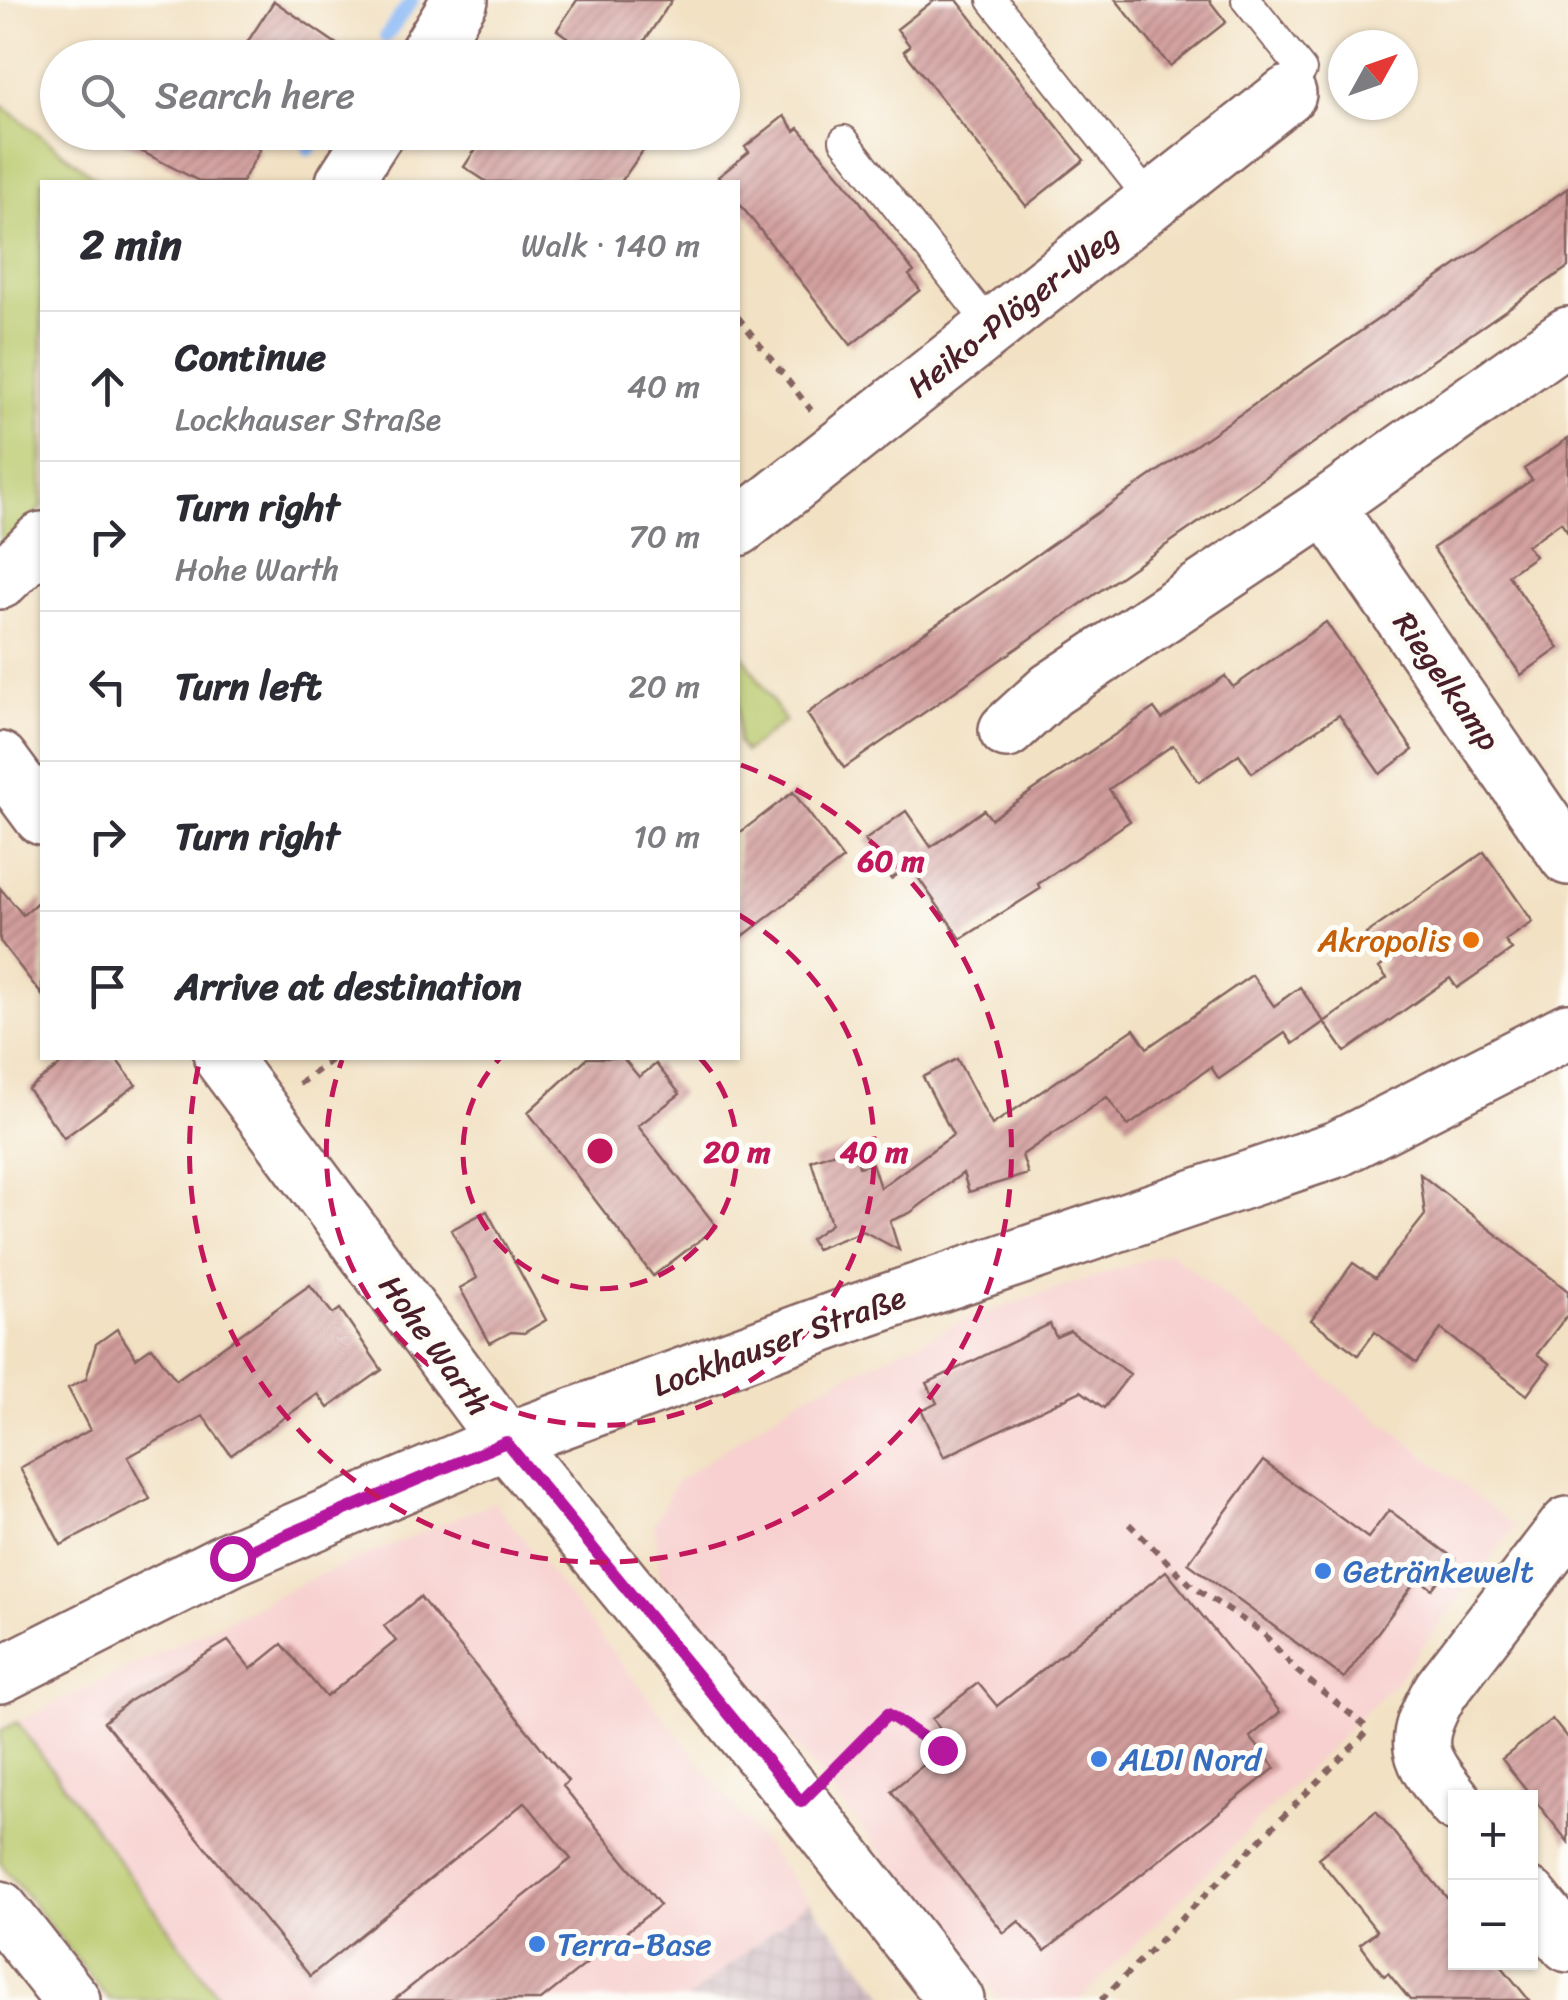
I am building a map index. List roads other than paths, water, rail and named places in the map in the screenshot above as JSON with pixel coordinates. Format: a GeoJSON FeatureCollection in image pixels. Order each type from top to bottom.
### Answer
{"type":"FeatureCollection","features":[{"type":"Feature","properties":{"kind":"main road"},"geometry":{"type":"LineString","coordinates":[[435,40],[460,0]]}},
{"type":"Feature","properties":{"kind":"main road","name":"Heiko-Plöger-Weg"},"geometry":{"type":"LineString","coordinates":[[740,526],[1288,94]]}},
{"type":"Feature","properties":{"kind":"main road"},"geometry":{"type":"LineString","coordinates":[[345,180],[364,150]]}},
{"type":"Feature","properties":{"kind":"main road"},"geometry":{"type":"LineString","coordinates":[[1007,730],[1051,690],[1326,506],[1568,335]]}},
{"type":"Feature","properties":{"kind":"main road","name":"Riegelkamp"},"geometry":{"type":"LineString","coordinates":[[1326,506],[1568,856]]}},
{"type":"Feature","properties":{"kind":"main road"},"geometry":{"type":"LineString","coordinates":[[0,582],[40,542]]}},
{"type":"Feature","properties":{"kind":"main road"},"geometry":{"type":"LineString","coordinates":[[0,760],[40,814]]}},
{"type":"Feature","properties":{"kind":"main road","name":"Lockhauser Straße"},"geometry":{"type":"LineString","coordinates":[[0,1675],[232,1558],[506,1442],[851,1314],[1337,1149],[1568,1031]]}},
{"type":"Feature","properties":{"kind":"main road","name":"Hohe Warth"},"geometry":{"type":"LineString","coordinates":[[223,1060],[506,1442],[801,1802],[956,2000]]}},
{"type":"Feature","properties":{"kind":"main road"},"geometry":{"type":"LineString","coordinates":[[1448,1794],[1432,1775],[1419,1748],[1426,1716],[1441,1690],[1568,1526]]}},
{"type":"Feature","properties":{"kind":"main road"},"geometry":{"type":"LineString","coordinates":[[1538,1907],[1568,1944]]}},
{"type":"Feature","properties":{"kind":"main road"},"geometry":{"type":"LineString","coordinates":[[0,1908],[72,2000]]}},
{"type":"Feature","properties":{"kind":"lane"},"geometry":{"type":"LineString","coordinates":[[992,0],[1152,202]]}},
{"type":"Feature","properties":{"kind":"lane"},"geometry":{"type":"LineString","coordinates":[[1246,0],[1302,70],[1288,94]]}},
{"type":"Feature","properties":{"kind":"lane"},"geometry":{"type":"LineString","coordinates":[[844,140],[992,328]]}},
{"type":"Feature","properties":{"kind":"waterway"},"geometry":{"type":"LineString","coordinates":[[386,36],[412,0]]}},
{"type":"Feature","properties":{"kind":"place","name":"Akropolis"},"geometry":{"type":"Point","coordinates":[1471,940]}},
{"type":"Feature","properties":{"kind":"place","name":"Getränkewelt"},"geometry":{"type":"Point","coordinates":[1323,1571]}},
{"type":"Feature","properties":{"kind":"place","name":"ALDI Nord"},"geometry":{"type":"Point","coordinates":[1099,1759]}},
{"type":"Feature","properties":{"kind":"place","name":"Terra-Base"},"geometry":{"type":"Point","coordinates":[537,1944]}}]}
